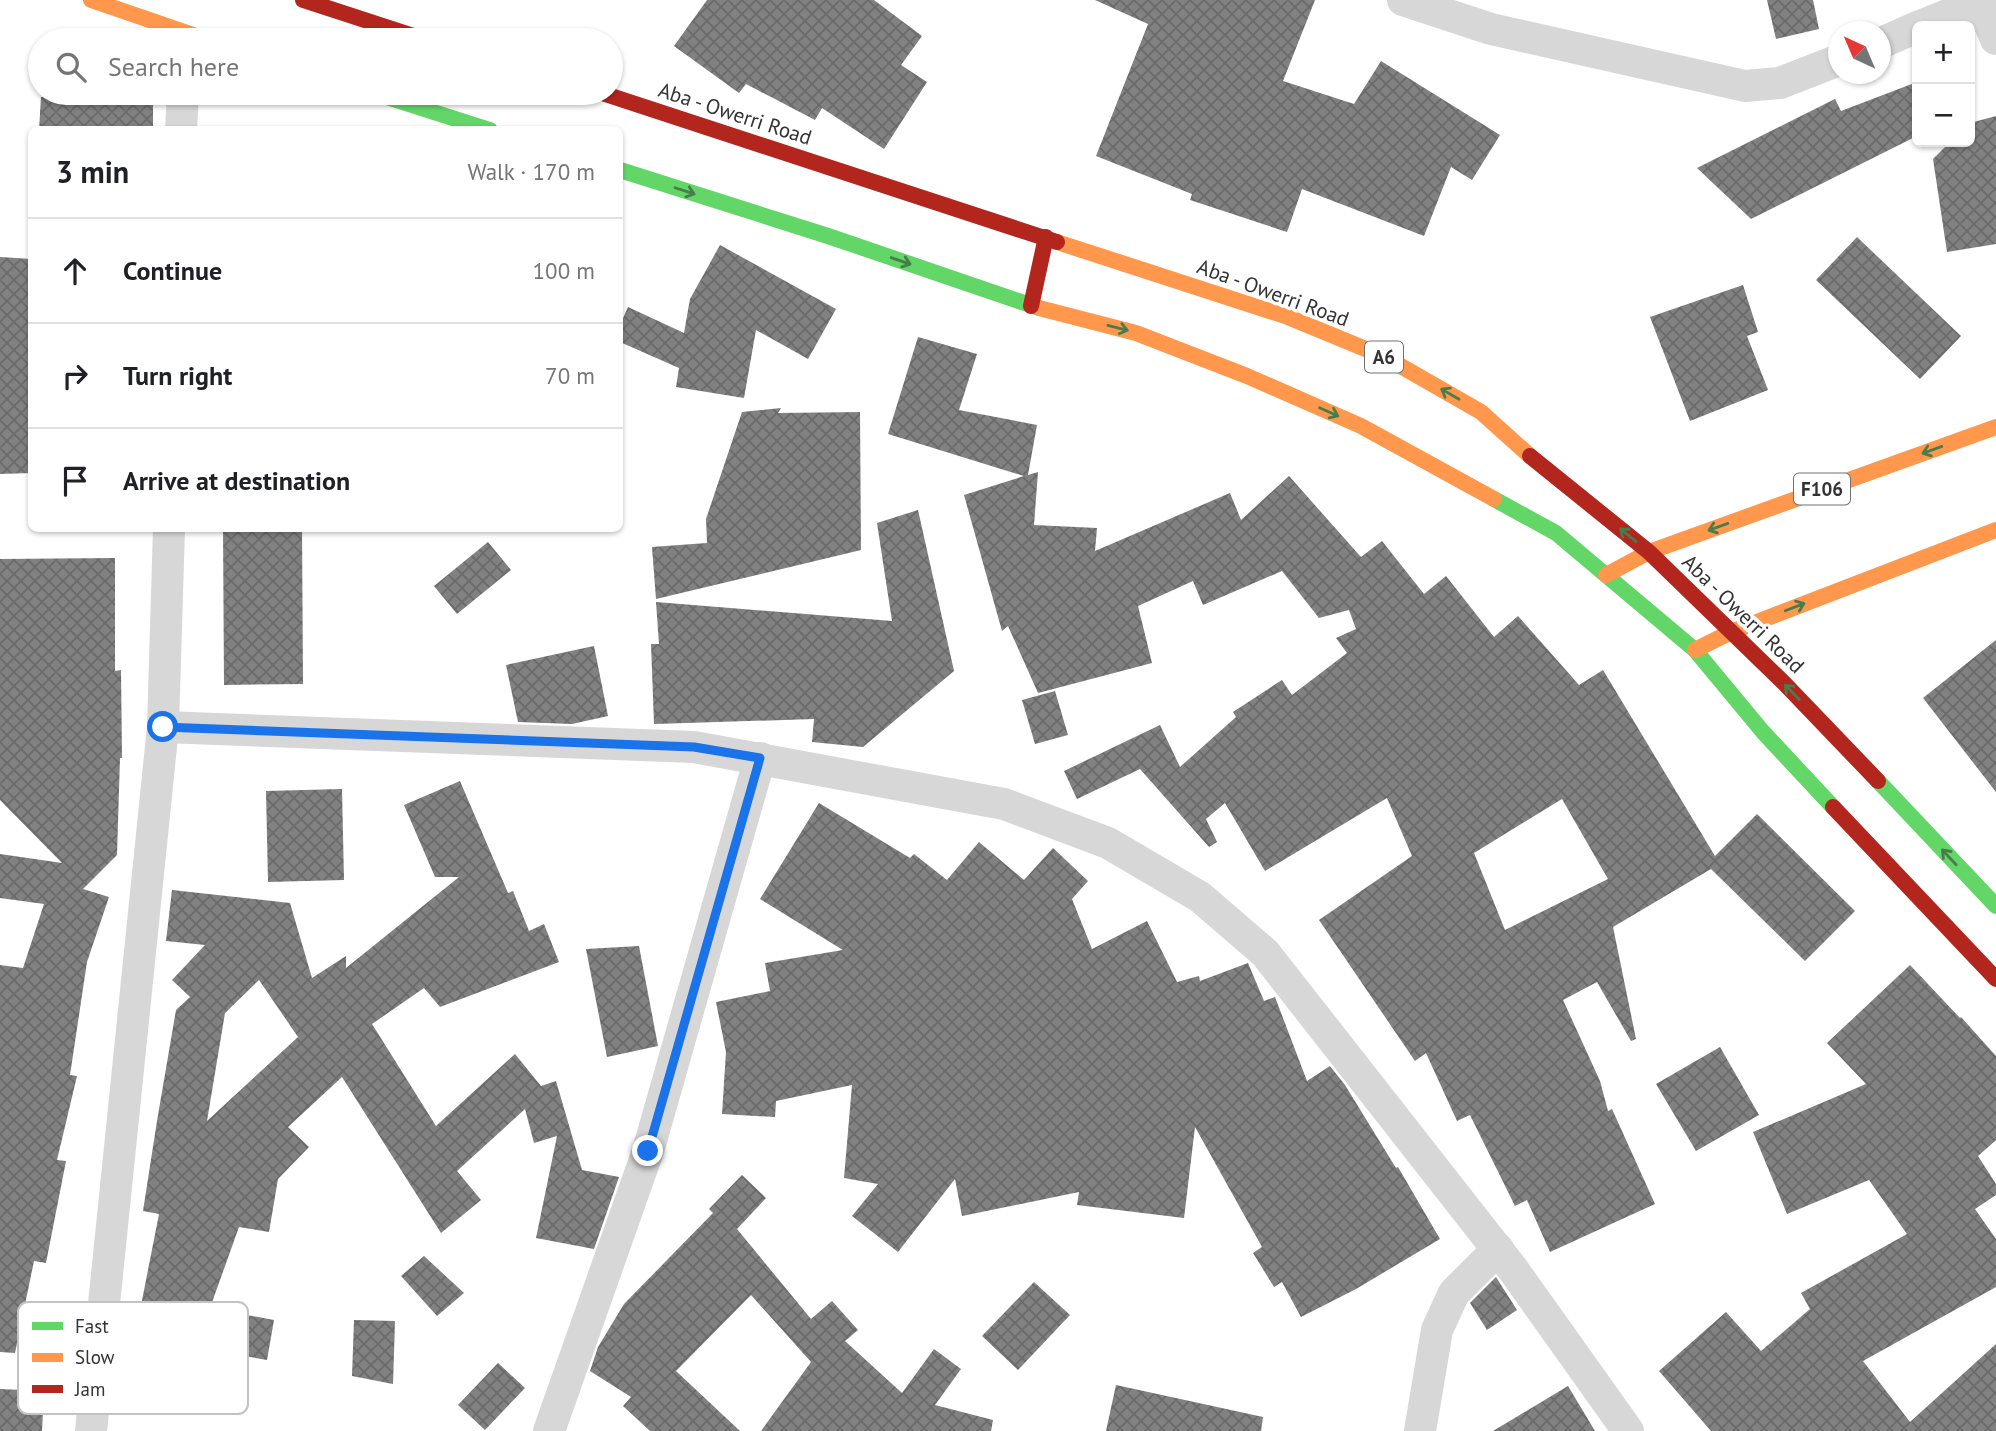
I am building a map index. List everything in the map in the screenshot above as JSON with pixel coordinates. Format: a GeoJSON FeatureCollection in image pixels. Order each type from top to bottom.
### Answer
{"type":"FeatureCollection","features":[{"type":"Feature","properties":{"kind":"main road"},"geometry":{"type":"LineString","coordinates":[[91,0],[167,28]]}},
{"type":"Feature","properties":{"kind":"main road"},"geometry":{"type":"LineString","coordinates":[[303,0],[389,28]]}},
{"type":"Feature","properties":{"kind":"main road","name":"Aba - Owerri Road"},"geometry":{"type":"LineString","coordinates":[[623,100],[1288,317],[1385,357],[1481,412],[1551,474],[1649,552],[1784,682],[1996,906]]}},
{"type":"Feature","properties":{"kind":"main road"},"geometry":{"type":"LineString","coordinates":[[412,105],[477,126]]}},
{"type":"Feature","properties":{"kind":"main road"},"geometry":{"type":"LineString","coordinates":[[623,171],[828,236],[1031,306],[1136,333],[1247,376],[1361,426],[1556,533],[1695,650],[1763,732],[1996,979]]}},
{"type":"Feature","properties":{"kind":"main road"},"geometry":{"type":"LineString","coordinates":[[1031,306],[1046,237]]}},
{"type":"Feature","properties":{"kind":"main road","name":"F106"},"geometry":{"type":"LineString","coordinates":[[1606,575],[1649,552],[1996,427]]}},
{"type":"Feature","properties":{"kind":"main road"},"geometry":{"type":"LineString","coordinates":[[1695,650],[1731,632],[1996,530]]}},
{"type":"Feature","properties":{"kind":"street"},"geometry":{"type":"LineString","coordinates":[[1403,0],[1491,29],[1745,86],[1780,82],[1828,64]]}},
{"type":"Feature","properties":{"kind":"street"},"geometry":{"type":"LineString","coordinates":[[1933,21],[1979,1],[1996,38]]}},
{"type":"Feature","properties":{"kind":"street"},"geometry":{"type":"LineString","coordinates":[[1891,39],[1912,30]]}},
{"type":"Feature","properties":{"kind":"street"},"geometry":{"type":"LineString","coordinates":[[181,126],[182,105]]}},
{"type":"Feature","properties":{"kind":"street"},"geometry":{"type":"LineString","coordinates":[[103,1302],[163,727],[169,532]]}},
{"type":"Feature","properties":{"kind":"street"},"geometry":{"type":"LineString","coordinates":[[163,727],[694,747],[1004,804],[1108,843],[1200,897],[1265,953],[1498,1249],[1628,1431]]}},
{"type":"Feature","properties":{"kind":"street"},"geometry":{"type":"LineString","coordinates":[[549,1431],[648,1151],[760,758]]}},
{"type":"Feature","properties":{"kind":"street"},"geometry":{"type":"LineString","coordinates":[[1420,1431],[1437,1330],[1454,1293],[1498,1249]]}},
{"type":"Feature","properties":{"kind":"building"},"geometry":{"type":"Polygon","coordinates":[[[707,0],[874,0],[922,36],[901,65],[927,82],[884,149],[822,108],[815,120],[746,84],[739,93],[674,46],[707,0]]]}},
{"type":"Feature","properties":{"kind":"building"},"geometry":{"type":"Polygon","coordinates":[[[1095,0],[1315,0],[1283,81],[1354,104],[1381,61],[1500,135],[1472,180],[1451,167],[1424,236],[1302,189],[1287,232],[1190,200],[1192,194],[1096,156],[1148,24],[1095,0]]]}},
{"type":"Feature","properties":{"kind":"building"},"geometry":{"type":"Polygon","coordinates":[[[1767,0],[1813,0],[1819,29],[1776,39],[1767,0]]]}},
{"type":"Feature","properties":{"kind":"building"},"geometry":{"type":"Polygon","coordinates":[[[1912,84],[1912,138],[1751,219],[1697,168],[1835,99],[1841,111],[1912,84]]]}},
{"type":"Feature","properties":{"kind":"building"},"geometry":{"type":"Polygon","coordinates":[[[41,105],[153,105],[153,126],[39,126],[41,105]]]}},
{"type":"Feature","properties":{"kind":"building"},"geometry":{"type":"Polygon","coordinates":[[[1996,116],[1996,244],[1947,252],[1933,159],[1945,147],[1975,147],[1975,122],[1996,116]]]}},
{"type":"Feature","properties":{"kind":"building"},"geometry":{"type":"Polygon","coordinates":[[[1857,237],[1961,336],[1920,379],[1816,280],[1857,237]]]}},
{"type":"Feature","properties":{"kind":"building"},"geometry":{"type":"Polygon","coordinates":[[[720,245],[836,309],[808,359],[756,330],[744,398],[676,387],[679,368],[623,343],[623,318],[628,307],[684,333],[690,299],[720,245]]]}},
{"type":"Feature","properties":{"kind":"building"},"geometry":{"type":"Polygon","coordinates":[[[0,257],[28,259],[28,473],[0,474],[0,257]]]}},
{"type":"Feature","properties":{"kind":"building"},"geometry":{"type":"Polygon","coordinates":[[[1743,285],[1758,332],[1747,336],[1768,390],[1690,421],[1650,317],[1743,285]]]}},
{"type":"Feature","properties":{"kind":"building"},"geometry":{"type":"Polygon","coordinates":[[[918,337],[977,354],[959,410],[1037,425],[1028,475],[1038,472],[1034,525],[1097,528],[1095,551],[1230,493],[1241,520],[1289,476],[1361,557],[1382,541],[1424,594],[1446,576],[1494,637],[1518,616],[1579,685],[1603,670],[1715,856],[1757,814],[1855,911],[1805,961],[1711,869],[1613,927],[1636,1039],[1631,1041],[1597,982],[1563,1000],[1600,1081],[1608,1111],[1612,1109],[1655,1204],[1550,1252],[1527,1200],[1515,1206],[1470,1115],[1457,1121],[1426,1053],[1415,1061],[1319,920],[1412,856],[1387,798],[1265,871],[1225,803],[1206,819],[1217,842],[1209,847],[1140,769],[1077,799],[1064,771],[1160,725],[1180,767],[1236,717],[1233,712],[1282,680],[1292,695],[1347,653],[1336,638],[1356,629],[1349,610],[1319,618],[1282,571],[1203,605],[1193,581],[1138,606],[1152,663],[1038,693],[1008,626],[1002,631],[964,495],[1024,476],[888,434],[918,337]],[[1562,799],[1474,853],[1505,930],[1608,879],[1562,799]]]}},
{"type":"Feature","properties":{"kind":"building"},"geometry":{"type":"Polygon","coordinates":[[[781,408],[778,413],[860,412],[861,550],[656,599],[652,547],[707,543],[706,519],[742,412],[781,408]]]}},
{"type":"Feature","properties":{"kind":"building"},"geometry":{"type":"Polygon","coordinates":[[[918,510],[954,671],[863,747],[812,742],[814,719],[654,724],[651,644],[659,644],[656,602],[892,621],[877,523],[918,510]]]}},
{"type":"Feature","properties":{"kind":"building"},"geometry":{"type":"Polygon","coordinates":[[[223,532],[302,532],[303,684],[224,685],[223,532]]]}},
{"type":"Feature","properties":{"kind":"building"},"geometry":{"type":"Polygon","coordinates":[[[488,542],[511,570],[457,614],[434,586],[488,542]]]}},
{"type":"Feature","properties":{"kind":"building"},"geometry":{"type":"Polygon","coordinates":[[[115,558],[115,671],[121,670],[122,758],[117,855],[83,889],[109,897],[87,962],[70,1075],[77,1076],[57,1160],[66,1161],[46,1263],[34,1261],[26,1302],[18,1302],[18,1338],[15,1353],[0,1352],[0,965],[23,968],[44,904],[0,898],[0,854],[62,863],[0,800],[0,559],[115,558]]]}},
{"type":"Feature","properties":{"kind":"building"},"geometry":{"type":"Polygon","coordinates":[[[1996,640],[1996,792],[1923,698],[1996,640]]]}},
{"type":"Feature","properties":{"kind":"building"},"geometry":{"type":"Polygon","coordinates":[[[594,646],[608,716],[572,724],[518,722],[506,665],[594,646]]]}},
{"type":"Feature","properties":{"kind":"building"},"geometry":{"type":"Polygon","coordinates":[[[1055,691],[1068,735],[1035,744],[1022,700],[1055,691]]]}},
{"type":"Feature","properties":{"kind":"building"},"geometry":{"type":"Polygon","coordinates":[[[460,781],[508,893],[513,891],[529,931],[544,924],[559,962],[440,1007],[424,988],[372,1024],[436,1126],[515,1054],[541,1086],[556,1081],[582,1170],[619,1177],[594,1249],[536,1238],[557,1136],[534,1143],[525,1109],[457,1171],[481,1200],[441,1233],[342,1077],[288,1127],[309,1147],[278,1179],[269,1232],[239,1227],[212,1302],[142,1302],[159,1214],[143,1211],[157,1121],[176,1010],[190,997],[172,980],[205,945],[166,941],[172,890],[290,903],[312,978],[346,956],[346,968],[459,877],[435,877],[404,805],[460,781]],[[259,980],[225,1013],[207,1121],[298,1037],[259,980]]]}},
{"type":"Feature","properties":{"kind":"building"},"geometry":{"type":"Polygon","coordinates":[[[342,789],[344,880],[268,882],[266,791],[342,789]]]}},
{"type":"Feature","properties":{"kind":"building"},"geometry":{"type":"Polygon","coordinates":[[[819,803],[910,858],[914,854],[947,880],[979,842],[1024,880],[1053,848],[1088,881],[1072,899],[1092,949],[1147,921],[1177,982],[1199,976],[1200,981],[1248,963],[1264,1001],[1275,997],[1307,1081],[1330,1066],[1345,1085],[1396,1168],[1398,1167],[1440,1239],[1356,1289],[1301,1317],[1282,1282],[1274,1287],[1253,1253],[1262,1247],[1195,1127],[1184,1218],[1077,1205],[1079,1192],[962,1216],[955,1179],[898,1252],[852,1216],[878,1184],[844,1178],[852,1085],[776,1101],[775,1117],[722,1114],[726,1052],[716,1002],[770,991],[765,963],[843,950],[760,899],[819,803]]]}},
{"type":"Feature","properties":{"kind":"building"},"geometry":{"type":"Polygon","coordinates":[[[639,946],[658,1046],[607,1057],[586,949],[639,946]]]}},
{"type":"Feature","properties":{"kind":"building"},"geometry":{"type":"Polygon","coordinates":[[[1910,965],[1996,1056],[1996,1140],[1978,1156],[1996,1184],[1996,1195],[1975,1209],[1996,1239],[1996,1287],[1863,1361],[1910,1422],[1996,1344],[1996,1431],[1711,1431],[1659,1371],[1726,1312],[1761,1351],[1810,1309],[1801,1293],[1907,1234],[1869,1180],[1787,1214],[1753,1132],[1866,1084],[1827,1043],[1910,965]]]}},
{"type":"Feature","properties":{"kind":"building"},"geometry":{"type":"Polygon","coordinates":[[[1720,1047],[1759,1115],[1696,1151],[1656,1084],[1720,1047]]]}},
{"type":"Feature","properties":{"kind":"building"},"geometry":{"type":"Polygon","coordinates":[[[742,1175],[766,1198],[737,1229],[811,1319],[832,1301],[858,1330],[845,1341],[902,1393],[934,1349],[961,1369],[935,1405],[993,1420],[991,1431],[761,1431],[811,1362],[751,1295],[676,1371],[740,1431],[650,1431],[623,1406],[631,1397],[590,1371],[598,1347],[624,1304],[713,1213],[709,1209],[742,1175]]]}},
{"type":"Feature","properties":{"kind":"building"},"geometry":{"type":"Polygon","coordinates":[[[424,1256],[464,1293],[437,1316],[401,1276],[424,1256]]]}},
{"type":"Feature","properties":{"kind":"building"},"geometry":{"type":"Polygon","coordinates":[[[1496,1277],[1517,1310],[1487,1330],[1470,1303],[1496,1277]]]}},
{"type":"Feature","properties":{"kind":"building"},"geometry":{"type":"Polygon","coordinates":[[[1034,1282],[1070,1315],[1018,1370],[982,1336],[1034,1282]]]}},
{"type":"Feature","properties":{"kind":"building"},"geometry":{"type":"Polygon","coordinates":[[[248,1315],[274,1320],[267,1360],[248,1357],[248,1315]]]}},
{"type":"Feature","properties":{"kind":"building"},"geometry":{"type":"Polygon","coordinates":[[[354,1320],[395,1321],[393,1384],[352,1376],[354,1320]]]}},
{"type":"Feature","properties":{"kind":"building"},"geometry":{"type":"Polygon","coordinates":[[[498,1363],[525,1388],[485,1430],[458,1405],[498,1363]]]}},
{"type":"Feature","properties":{"kind":"building"},"geometry":{"type":"Polygon","coordinates":[[[1116,1385],[1263,1417],[1261,1431],[1106,1431],[1116,1385]]]}},
{"type":"Feature","properties":{"kind":"building"},"geometry":{"type":"Polygon","coordinates":[[[1568,1386],[1595,1431],[1493,1431],[1568,1386]]]}},
{"type":"Feature","properties":{"kind":"building"},"geometry":{"type":"Polygon","coordinates":[[[0,1389],[18,1390],[18,1414],[43,1414],[42,1431],[0,1431],[0,1389]]]}},
{"type":"Feature","properties":{"kind":"traffic: fast"},"geometry":{"type":"LineString","coordinates":[[412,105],[477,126]]}},
{"type":"Feature","properties":{"kind":"traffic: fast"},"geometry":{"type":"LineString","coordinates":[[623,171],[828,236],[1039,308]]}},
{"type":"Feature","properties":{"kind":"traffic: fast"},"geometry":{"type":"LineString","coordinates":[[1494,499],[1556,533],[1695,650],[1763,732],[1833,807]]}},
{"type":"Feature","properties":{"kind":"traffic: fast"},"geometry":{"type":"LineString","coordinates":[[1878,781],[1996,906]]}},
{"type":"Feature","properties":{"kind":"traffic: slow"},"geometry":{"type":"LineString","coordinates":[[91,0],[173,28]]}},
{"type":"Feature","properties":{"kind":"traffic: slow"},"geometry":{"type":"LineString","coordinates":[[1057,242],[1288,317],[1385,357],[1481,412],[1530,456]]}},
{"type":"Feature","properties":{"kind":"traffic: slow"},"geometry":{"type":"LineString","coordinates":[[1039,308],[1136,333],[1247,376],[1361,426],[1494,499]]}},
{"type":"Feature","properties":{"kind":"traffic: slow"},"geometry":{"type":"LineString","coordinates":[[1606,575],[1649,552],[1996,427]]}},
{"type":"Feature","properties":{"kind":"traffic: slow"},"geometry":{"type":"LineString","coordinates":[[1695,650],[1731,632],[1996,530]]}},
{"type":"Feature","properties":{"kind":"traffic: jam"},"geometry":{"type":"LineString","coordinates":[[303,0],[389,28]]}},
{"type":"Feature","properties":{"kind":"traffic: jam"},"geometry":{"type":"LineString","coordinates":[[623,100],[1057,242]]}},
{"type":"Feature","properties":{"kind":"traffic: jam"},"geometry":{"type":"LineString","coordinates":[[1031,306],[1046,237]]}},
{"type":"Feature","properties":{"kind":"traffic: jam"},"geometry":{"type":"LineString","coordinates":[[1530,456],[1649,552],[1784,683],[1878,781]]}},
{"type":"Feature","properties":{"kind":"traffic: jam"},"geometry":{"type":"LineString","coordinates":[[1833,807],[1996,979]]}},
{"type":"Feature","properties":{"kind":"route"},"geometry":{"type":"LineString","coordinates":[[163,727],[694,747],[760,758],[648,1151]]}}]}
